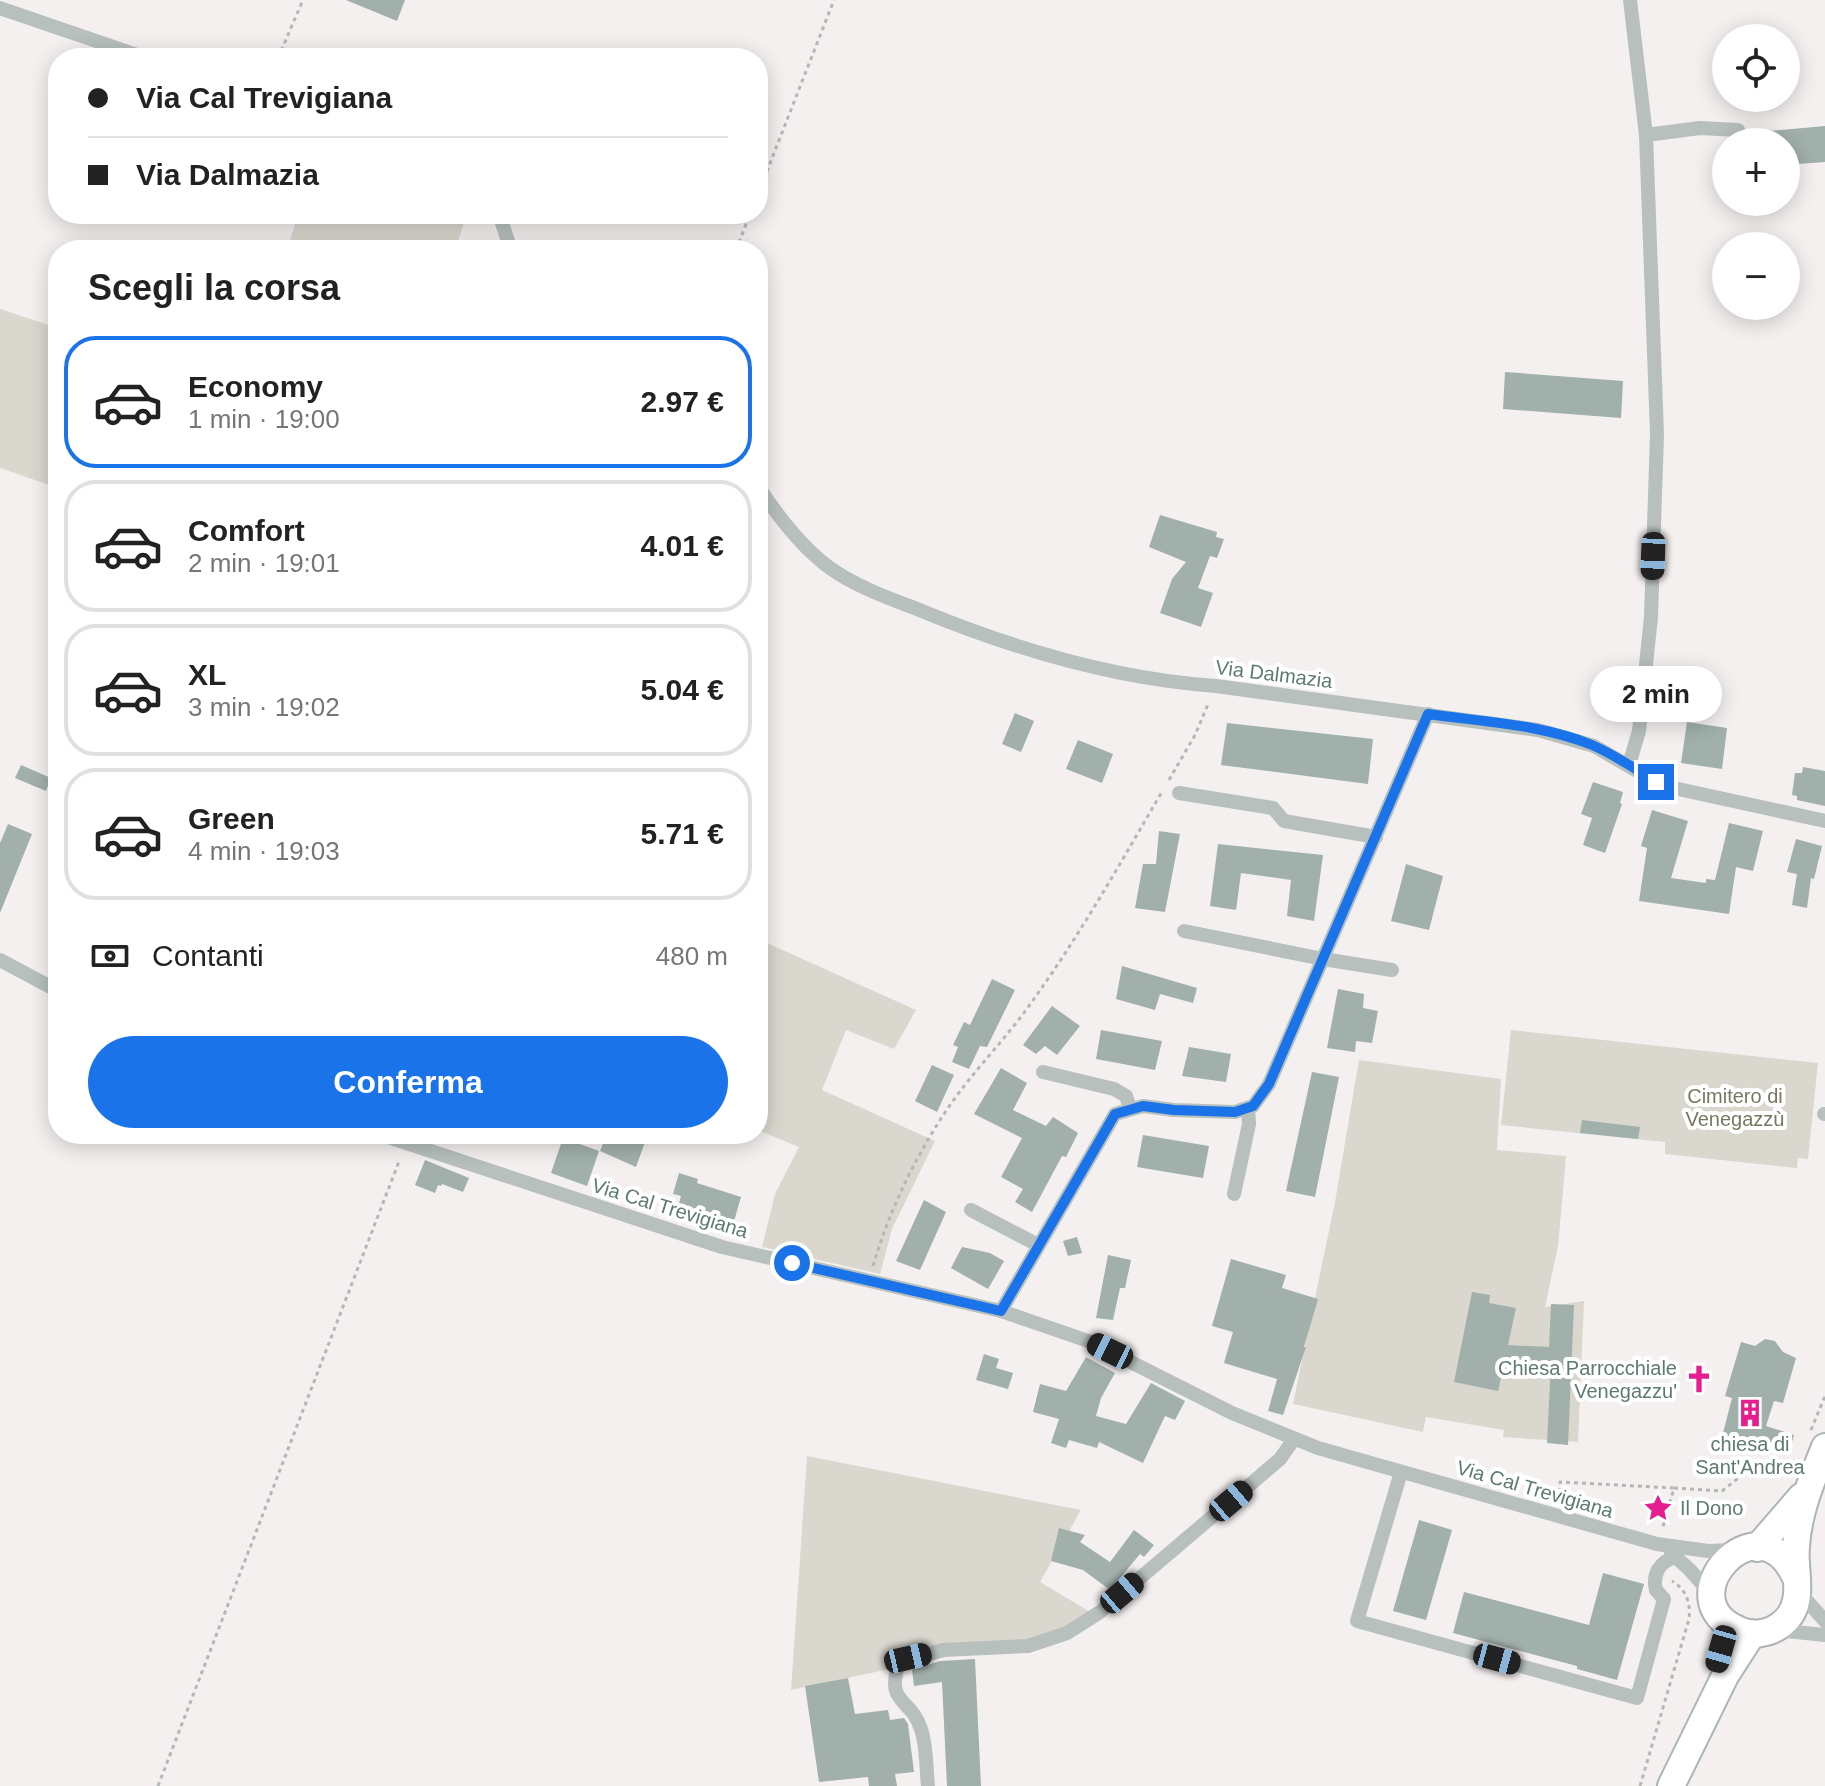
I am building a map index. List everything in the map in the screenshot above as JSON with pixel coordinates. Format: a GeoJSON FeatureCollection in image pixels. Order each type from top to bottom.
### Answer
{"type":"FeatureCollection","features":[{"type":"Feature","properties":{"kind":"main road"},"geometry":{"type":"LineString","coordinates":[[1671,1786],[1691,1740],[1751,1629],[1788,1618],[1795,1606],[1798,1527],[1810,1484],[1812,1445]]}},
{"type":"Feature","properties":{"kind":"main road"},"geometry":{"type":"LineString","coordinates":[[1751,1629],[1715,1606],[1712,1595],[1718,1569],[1732,1554],[1751,1548],[1786,1517],[1810,1484]]}},
{"type":"Feature","properties":{"kind":"main road"},"geometry":{"type":"LineString","coordinates":[[1751,1548],[1781,1556],[1797,1584]]}},
{"type":"Feature","properties":{"kind":"street"},"geometry":{"type":"LineString","coordinates":[[1629,765],[1639,731],[1651,617],[1657,450],[1646,135],[1630,0]]}},
{"type":"Feature","properties":{"kind":"street"},"geometry":{"type":"LineString","coordinates":[[0,8],[117,48]]}},
{"type":"Feature","properties":{"kind":"street"},"geometry":{"type":"LineString","coordinates":[[1646,135],[1712,129]]}},
{"type":"Feature","properties":{"kind":"street","name":"Via Dalmazia"},"geometry":{"type":"LineString","coordinates":[[768,501],[817,558],[839,574],[867,589],[958,626],[1027,649],[1166,682],[1517,726],[1594,746],[1669,787],[1825,821]]}},
{"type":"Feature","properties":{"kind":"street"},"geometry":{"type":"LineString","coordinates":[[1001,1311],[1115,1114],[1143,1106],[1235,1112],[1253,1106],[1269,1084],[1428,714]]}},
{"type":"Feature","properties":{"kind":"street"},"geometry":{"type":"LineString","coordinates":[[1179,793],[1273,808],[1284,821],[1376,837]]}},
{"type":"Feature","properties":{"kind":"street"},"geometry":{"type":"LineString","coordinates":[[1184,931],[1392,970]]}},
{"type":"Feature","properties":{"kind":"street"},"geometry":{"type":"LineString","coordinates":[[0,960],[48,986]]}},
{"type":"Feature","properties":{"kind":"street"},"geometry":{"type":"LineString","coordinates":[[1043,1072],[1114,1089],[1126,1096],[1130,1108]]}},
{"type":"Feature","properties":{"kind":"street"},"geometry":{"type":"LineString","coordinates":[[1234,1194],[1249,1124],[1248,1108]]}},
{"type":"Feature","properties":{"kind":"street","name":"Via Cal Trevigiana"},"geometry":{"type":"LineString","coordinates":[[409,1144],[722,1247],[1001,1311],[1091,1342],[1232,1413],[1294,1439],[1401,1472],[1708,1551],[1751,1548]]}},
{"type":"Feature","properties":{"kind":"street"},"geometry":{"type":"LineString","coordinates":[[971,1210],[1038,1245]]}},
{"type":"Feature","properties":{"kind":"street"},"geometry":{"type":"LineString","coordinates":[[928,1786],[922,1731],[914,1712],[900,1701],[893,1681],[899,1663],[943,1650],[1028,1646],[1067,1633],[1100,1612],[1280,1459],[1294,1439]]}},
{"type":"Feature","properties":{"kind":"street"},"geometry":{"type":"LineString","coordinates":[[1401,1472],[1357,1621],[1637,1698],[1664,1599],[1656,1590],[1656,1573],[1663,1563],[1676,1557]]}},
{"type":"Feature","properties":{"kind":"street","name":"Via Cal Trevigiana"},"geometry":{"type":"LineString","coordinates":[[1659,1538],[1712,1595]]}},
{"type":"Feature","properties":{"kind":"street"},"geometry":{"type":"LineString","coordinates":[[1797,1584],[1825,1621]]}},
{"type":"Feature","properties":{"kind":"street"},"geometry":{"type":"LineString","coordinates":[[1751,1629],[1825,1635]]}},
{"type":"Feature","properties":{"kind":"path"},"geometry":{"type":"LineString","coordinates":[[282,48],[303,0]]}},
{"type":"Feature","properties":{"kind":"path"},"geometry":{"type":"LineString","coordinates":[[768,168],[834,0]]}},
{"type":"Feature","properties":{"kind":"path"},"geometry":{"type":"LineString","coordinates":[[868,1282],[897,1196],[918,1155],[949,1106],[1029,1006],[1075,939],[1195,735],[1216,686]]}},
{"type":"Feature","properties":{"kind":"path"},"geometry":{"type":"LineString","coordinates":[[158,1786],[406,1144]]}},
{"type":"Feature","properties":{"kind":"path"},"geometry":{"type":"LineString","coordinates":[[1558,1504],[1560,1482],[1722,1491],[1755,1465],[1789,1465],[1812,1445],[1825,1396]]}},
{"type":"Feature","properties":{"kind":"path"},"geometry":{"type":"LineString","coordinates":[[1659,1538],[1674,1488]]}},
{"type":"Feature","properties":{"kind":"path"},"geometry":{"type":"LineString","coordinates":[[1640,1786],[1689,1619],[1686,1595],[1670,1580]]}},
{"type":"Feature","properties":{"kind":"green space"},"geometry":{"type":"Polygon","coordinates":[[[295,224],[464,224],[458,240],[290,240],[295,224]]]}},
{"type":"Feature","properties":{"kind":"green space"},"geometry":{"type":"Polygon","coordinates":[[[0,309],[48,325],[48,485],[0,468],[0,309]]]}},
{"type":"Feature","properties":{"kind":"green space"},"geometry":{"type":"Polygon","coordinates":[[[768,943],[916,1010],[894,1049],[846,1030],[822,1090],[935,1141],[892,1229],[880,1274],[762,1247],[775,1194],[799,1147],[768,1134],[768,943]]]}},
{"type":"Feature","properties":{"kind":"green space","name":"Cimitero di Venegazzù"},"geometry":{"type":"Polygon","coordinates":[[[1511,1030],[1818,1063],[1808,1159],[1798,1158],[1797,1168],[1665,1154],[1665,1142],[1501,1125],[1511,1030]]]}},
{"type":"Feature","properties":{"kind":"green space"},"geometry":{"type":"Polygon","coordinates":[[[1359,1060],[1501,1079],[1497,1150],[1566,1156],[1558,1246],[1545,1307],[1584,1301],[1578,1442],[1503,1437],[1504,1430],[1426,1417],[1423,1432],[1293,1404],[1335,1202],[1359,1060]]]}},
{"type":"Feature","properties":{"kind":"green space"},"geometry":{"type":"Polygon","coordinates":[[[807,1456],[1081,1510],[1040,1582],[1102,1619],[1045,1636],[791,1690],[807,1456]]]}},
{"type":"Feature","properties":{"kind":"building"},"geometry":{"type":"Polygon","coordinates":[[[346,0],[405,0],[397,21],[346,0]]]}},
{"type":"Feature","properties":{"kind":"building"},"geometry":{"type":"Polygon","coordinates":[[[1825,126],[1825,162],[1800,164],[1800,128],[1825,126]]]}},
{"type":"Feature","properties":{"kind":"building"},"geometry":{"type":"Polygon","coordinates":[[[1505,372],[1623,381],[1621,418],[1503,409],[1505,372]]]}},
{"type":"Feature","properties":{"kind":"building"},"geometry":{"type":"Polygon","coordinates":[[[1160,515],[1217,532],[1216,537],[1224,539],[1217,558],[1210,556],[1198,588],[1213,593],[1201,627],[1160,613],[1172,579],[1186,562],[1149,547],[1160,515]]]}},
{"type":"Feature","properties":{"kind":"building"},"geometry":{"type":"Polygon","coordinates":[[[1015,713],[1034,721],[1021,752],[1002,744],[1015,713]]]}},
{"type":"Feature","properties":{"kind":"building"},"geometry":{"type":"Polygon","coordinates":[[[1687,722],[1727,728],[1722,769],[1681,763],[1687,722]]]}},
{"type":"Feature","properties":{"kind":"building"},"geometry":{"type":"Polygon","coordinates":[[[1227,723],[1373,739],[1368,784],[1221,765],[1227,723]]]}},
{"type":"Feature","properties":{"kind":"building"},"geometry":{"type":"Polygon","coordinates":[[[1078,740],[1113,754],[1102,783],[1066,769],[1078,740]]]}},
{"type":"Feature","properties":{"kind":"building"},"geometry":{"type":"Polygon","coordinates":[[[21,765],[48,777],[48,786],[46,791],[15,778],[21,765]]]}},
{"type":"Feature","properties":{"kind":"building"},"geometry":{"type":"Polygon","coordinates":[[[1803,767],[1825,771],[1825,806],[1797,800],[1797,796],[1792,795],[1795,773],[1802,773],[1803,767]]]}},
{"type":"Feature","properties":{"kind":"building"},"geometry":{"type":"Polygon","coordinates":[[[1593,782],[1623,792],[1622,804],[1605,853],[1583,845],[1592,818],[1581,814],[1593,782]]]}},
{"type":"Feature","properties":{"kind":"building"},"geometry":{"type":"Polygon","coordinates":[[[1652,810],[1688,821],[1671,878],[1706,883],[1706,879],[1715,880],[1729,823],[1763,831],[1753,871],[1736,867],[1729,914],[1639,901],[1647,848],[1641,846],[1652,810]]]}},
{"type":"Feature","properties":{"kind":"building"},"geometry":{"type":"Polygon","coordinates":[[[8,824],[32,834],[0,913],[0,843],[8,824]]]}},
{"type":"Feature","properties":{"kind":"building"},"geometry":{"type":"Polygon","coordinates":[[[1159,831],[1180,834],[1165,912],[1135,908],[1143,864],[1156,864],[1159,831]]]}},
{"type":"Feature","properties":{"kind":"building"},"geometry":{"type":"Polygon","coordinates":[[[1796,839],[1822,846],[1814,879],[1811,878],[1807,908],[1792,905],[1797,874],[1787,872],[1796,839]]]}},
{"type":"Feature","properties":{"kind":"building"},"geometry":{"type":"Polygon","coordinates":[[[1218,844],[1323,855],[1314,921],[1287,916],[1291,880],[1241,873],[1236,910],[1210,906],[1218,844]]]}},
{"type":"Feature","properties":{"kind":"building"},"geometry":{"type":"Polygon","coordinates":[[[1406,864],[1443,876],[1429,930],[1391,921],[1406,864]]]}},
{"type":"Feature","properties":{"kind":"building"},"geometry":{"type":"Polygon","coordinates":[[[1122,966],[1197,988],[1193,1003],[1160,994],[1155,1010],[1116,999],[1122,966]]]}},
{"type":"Feature","properties":{"kind":"building"},"geometry":{"type":"Polygon","coordinates":[[[992,979],[1015,990],[987,1047],[980,1046],[969,1069],[952,1062],[958,1047],[953,1045],[964,1022],[970,1025],[992,979]]]}},
{"type":"Feature","properties":{"kind":"building"},"geometry":{"type":"Polygon","coordinates":[[[1338,989],[1364,994],[1363,1008],[1378,1011],[1372,1043],[1356,1041],[1355,1052],[1327,1048],[1338,989]]]}},
{"type":"Feature","properties":{"kind":"building"},"geometry":{"type":"Polygon","coordinates":[[[1052,1006],[1080,1026],[1057,1055],[1045,1046],[1036,1054],[1023,1045],[1052,1006]]]}},
{"type":"Feature","properties":{"kind":"building"},"geometry":{"type":"Polygon","coordinates":[[[1101,1030],[1162,1041],[1155,1070],[1096,1059],[1101,1030]]]}},
{"type":"Feature","properties":{"kind":"building"},"geometry":{"type":"Polygon","coordinates":[[[1189,1047],[1231,1054],[1226,1082],[1182,1076],[1189,1047]]]}},
{"type":"Feature","properties":{"kind":"building"},"geometry":{"type":"Polygon","coordinates":[[[932,1065],[954,1075],[937,1112],[915,1101],[932,1065]]]}},
{"type":"Feature","properties":{"kind":"building"},"geometry":{"type":"Polygon","coordinates":[[[1001,1068],[1027,1083],[1013,1110],[1046,1126],[1053,1117],[1078,1133],[1032,1212],[1015,1202],[1023,1189],[1001,1177],[1022,1138],[974,1114],[1001,1068]]]}},
{"type":"Feature","properties":{"kind":"building"},"geometry":{"type":"Polygon","coordinates":[[[1312,1072],[1339,1077],[1315,1197],[1286,1191],[1312,1072]]]}},
{"type":"Feature","properties":{"kind":"building"},"geometry":{"type":"Polygon","coordinates":[[[1582,1120],[1640,1127],[1638,1139],[1580,1133],[1582,1120]]]}},
{"type":"Feature","properties":{"kind":"building"},"geometry":{"type":"Polygon","coordinates":[[[1143,1135],[1209,1146],[1203,1178],[1137,1167],[1143,1135]]]}},
{"type":"Feature","properties":{"kind":"building"},"geometry":{"type":"Polygon","coordinates":[[[561,1144],[580,1144],[599,1151],[587,1186],[551,1173],[561,1144]]]}},
{"type":"Feature","properties":{"kind":"building"},"geometry":{"type":"Polygon","coordinates":[[[603,1144],[644,1144],[636,1167],[600,1151],[603,1144]]]}},
{"type":"Feature","properties":{"kind":"building"},"geometry":{"type":"Polygon","coordinates":[[[425,1160],[469,1178],[463,1192],[442,1184],[438,1185],[435,1193],[415,1185],[425,1160]]]}},
{"type":"Feature","properties":{"kind":"building"},"geometry":{"type":"Polygon","coordinates":[[[679,1173],[698,1179],[697,1183],[741,1197],[730,1235],[704,1227],[706,1221],[676,1214],[681,1196],[673,1194],[679,1173]]]}},
{"type":"Feature","properties":{"kind":"building"},"geometry":{"type":"Polygon","coordinates":[[[924,1200],[946,1212],[920,1270],[896,1261],[924,1200]]]}},
{"type":"Feature","properties":{"kind":"building"},"geometry":{"type":"Polygon","coordinates":[[[1077,1237],[1082,1253],[1068,1256],[1063,1241],[1077,1237]]]}},
{"type":"Feature","properties":{"kind":"building"},"geometry":{"type":"Polygon","coordinates":[[[962,1247],[990,1253],[1004,1261],[988,1289],[951,1268],[962,1247]]]}},
{"type":"Feature","properties":{"kind":"building"},"geometry":{"type":"Polygon","coordinates":[[[1108,1255],[1131,1260],[1125,1288],[1120,1288],[1113,1320],[1096,1318],[1108,1255]]]}},
{"type":"Feature","properties":{"kind":"building"},"geometry":{"type":"Polygon","coordinates":[[[1231,1259],[1286,1275],[1282,1288],[1318,1299],[1283,1415],[1268,1411],[1277,1379],[1224,1363],[1233,1332],[1212,1326],[1231,1259]]]}},
{"type":"Feature","properties":{"kind":"building"},"geometry":{"type":"Polygon","coordinates":[[[1472,1292],[1490,1295],[1489,1303],[1516,1308],[1508,1345],[1549,1347],[1551,1304],[1574,1305],[1568,1445],[1547,1443],[1551,1363],[1505,1360],[1498,1391],[1454,1382],[1472,1292]]]}},
{"type":"Feature","properties":{"kind":"building","name":"chiesa di Sant'Andrea"},"geometry":{"type":"Polygon","coordinates":[[[1765,1339],[1775,1341],[1783,1352],[1796,1358],[1783,1403],[1774,1401],[1766,1426],[1794,1435],[1790,1449],[1765,1441],[1761,1453],[1721,1441],[1732,1398],[1725,1396],[1741,1342],[1755,1346],[1765,1339]]]}},
{"type":"Feature","properties":{"kind":"building"},"geometry":{"type":"Polygon","coordinates":[[[984,1354],[999,1359],[996,1368],[1013,1373],[1008,1389],[976,1380],[984,1354]]]}},
{"type":"Feature","properties":{"kind":"building"},"geometry":{"type":"Polygon","coordinates":[[[1086,1357],[1115,1373],[1101,1398],[1096,1416],[1126,1424],[1151,1383],[1185,1401],[1175,1420],[1165,1416],[1143,1463],[1099,1442],[1097,1448],[1069,1440],[1066,1448],[1051,1443],[1059,1419],[1033,1412],[1040,1384],[1066,1391],[1086,1357]]]}},
{"type":"Feature","properties":{"kind":"building"},"geometry":{"type":"Polygon","coordinates":[[[1419,1520],[1452,1530],[1426,1620],[1393,1611],[1419,1520]]]}},
{"type":"Feature","properties":{"kind":"building"},"geometry":{"type":"Polygon","coordinates":[[[1059,1528],[1085,1535],[1080,1542],[1110,1562],[1134,1530],[1154,1545],[1144,1557],[1140,1554],[1110,1590],[1083,1570],[1051,1561],[1059,1528]]]}},
{"type":"Feature","properties":{"kind":"building"},"geometry":{"type":"Polygon","coordinates":[[[1603,1573],[1644,1584],[1617,1680],[1577,1669],[1577,1666],[1453,1633],[1464,1592],[1589,1625],[1603,1573]]]}},
{"type":"Feature","properties":{"kind":"building"},"geometry":{"type":"Polygon","coordinates":[[[975,1659],[981,1786],[947,1786],[942,1682],[914,1686],[912,1670],[940,1661],[975,1659]]]}},
{"type":"Feature","properties":{"kind":"building"},"geometry":{"type":"Polygon","coordinates":[[[848,1678],[855,1714],[888,1710],[890,1720],[904,1718],[908,1724],[914,1772],[895,1774],[897,1786],[869,1786],[868,1777],[819,1782],[805,1686],[848,1678]]]}},
{"type":"Feature","properties":{"kind":"place","name":"Chiesa Parrocchiale Venegazzu'"},"geometry":{"type":"Point","coordinates":[1699,1379]}},
{"type":"Feature","properties":{"kind":"place","name":"chiesa di Sant'Andrea"},"geometry":{"type":"Point","coordinates":[1750,1413]}},
{"type":"Feature","properties":{"kind":"place","name":"Il Dono"},"geometry":{"type":"Point","coordinates":[1658,1508]}},
{"type":"Feature","properties":{"kind":"route"},"geometry":{"type":"LineString","coordinates":[[792,1263],[1001,1311],[1115,1114],[1143,1106],[1235,1112],[1253,1106],[1269,1084],[1428,714],[1517,726],[1580,741],[1609,753],[1656,782]]}}]}
